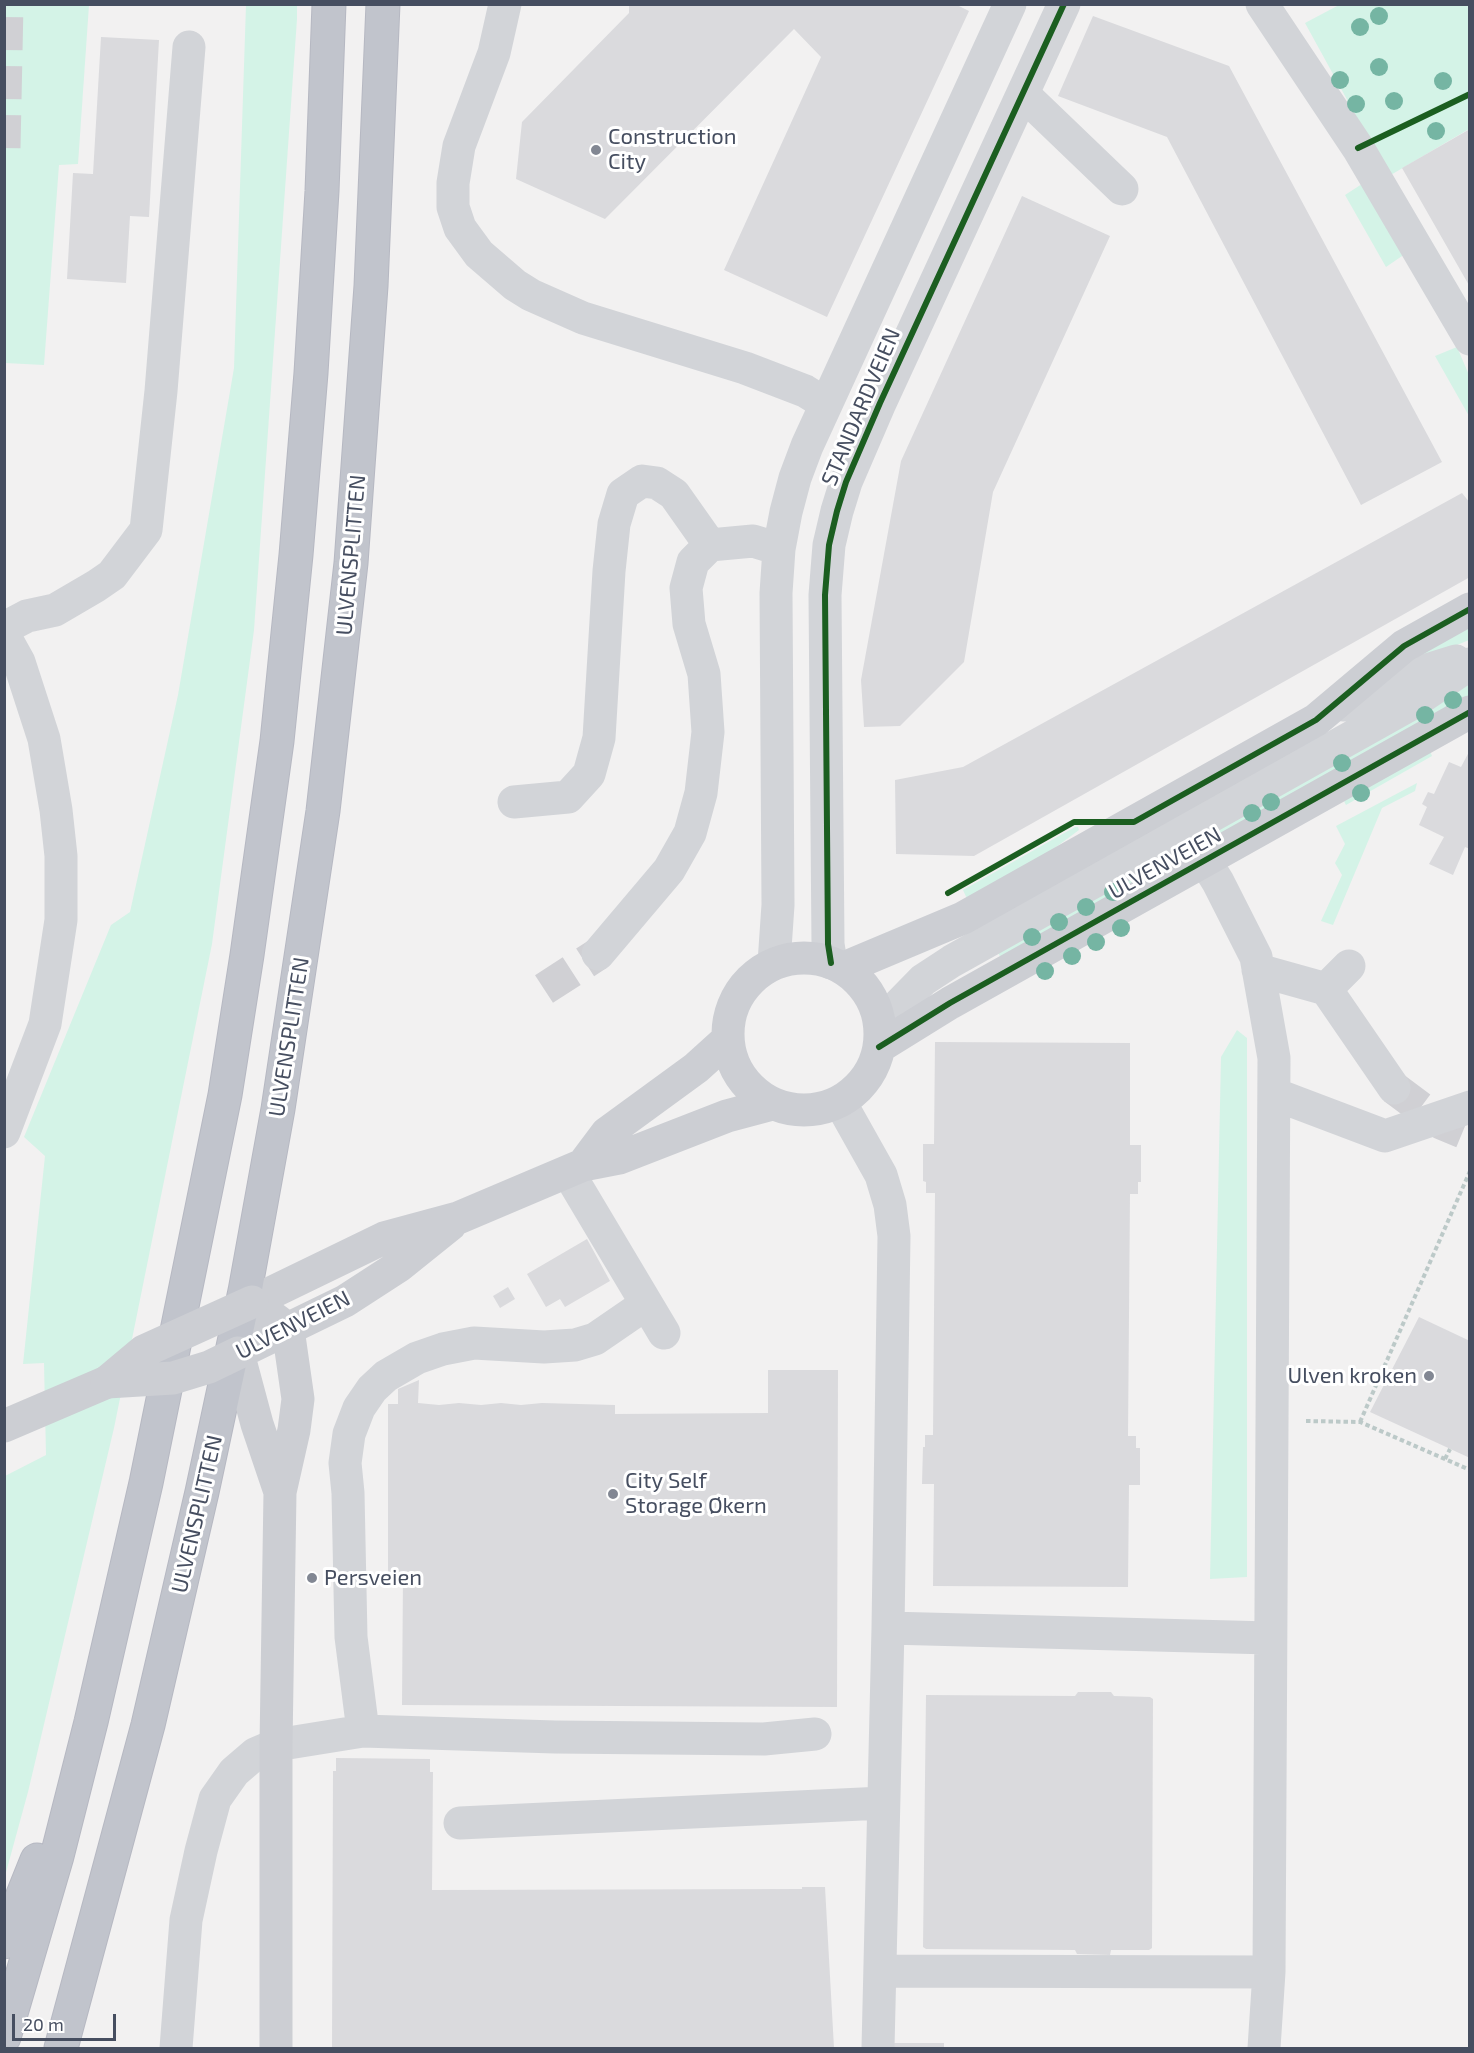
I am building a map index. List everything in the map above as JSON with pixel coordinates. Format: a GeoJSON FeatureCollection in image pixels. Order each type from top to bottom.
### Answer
{"type":"FeatureCollection","features":[{"type":"Feature","properties":{"kind":"highway"},"geometry":{"type":"LineString","coordinates":[[4,2037],[57,1856],[91,1722],[146,1483],[225,1095],[264,840],[295,566],[311,374],[322,191],[329,4]]}},
{"type":"Feature","properties":{"kind":"highway","name":"ULVENSPLITTEN"},"geometry":{"type":"LineString","coordinates":[[61,2049],[148,1725],[202,1492],[243,1302],[278,1109],[303,948],[338,685],[359,470],[370,298],[383,4]]}},
{"type":"Feature","properties":{"kind":"highway"},"geometry":{"type":"LineString","coordinates":[[4,1942],[91,1722]]}},
{"type":"Feature","properties":{"kind":"highway"},"geometry":{"type":"LineString","coordinates":[[82,2049],[99,1910]]}},
{"type":"Feature","properties":{"kind":"main road"},"geometry":{"type":"LineString","coordinates":[[838,965],[963,918],[1316,720],[1404,646],[1470,609]]}},
{"type":"Feature","properties":{"kind":"main road","name":"ULVENVEIEN"},"geometry":{"type":"LineString","coordinates":[[879,1036],[950,1003],[1470,712]]}},
{"type":"Feature","properties":{"kind":"main road"},"geometry":{"type":"LineString","coordinates":[[816,958],[838,965],[864,987],[873,1003],[879,1036],[875,1062],[863,1082],[840,1102],[802,1111],[772,1104],[756,1094],[739,1075],[729,1054],[727,1040],[730,1013],[740,992],[755,975],[774,963],[789,959],[816,958]]}},
{"type":"Feature","properties":{"kind":"main road"},"geometry":{"type":"LineString","coordinates":[[576,1169],[607,1133],[696,1068],[727,1040]]}},
{"type":"Feature","properties":{"kind":"main road","name":"ULVENVEIEN"},"geometry":{"type":"LineString","coordinates":[[4,1426],[107,1382],[144,1351],[384,1238],[458,1218],[576,1169],[619,1158],[727,1116],[772,1104]]}},
{"type":"Feature","properties":{"kind":"main road","name":"ULVENVEIEN"},"geometry":{"type":"LineString","coordinates":[[107,1382],[173,1378],[209,1367],[345,1301],[399,1266],[458,1218]]}},
{"type":"Feature","properties":{"kind":"main road"},"geometry":{"type":"LineString","coordinates":[[276,2049],[276,1744],[280,1492],[294,1430],[298,1399],[288,1329],[252,1302],[238,1353],[257,1424],[280,1492]]}},
{"type":"Feature","properties":{"kind":"street","name":"STANDARDVEIEN"},"geometry":{"type":"LineString","coordinates":[[504,4],[494,53],[459,146],[453,183],[453,207],[460,228],[479,254],[515,285],[531,295],[583,318],[745,368],[805,391],[826,404]]}},
{"type":"Feature","properties":{"kind":"street","name":"STANDARDVEIEN"},"geometry":{"type":"LineString","coordinates":[[774,963],[778,904],[776,593],[779,549],[786,512],[795,478],[826,404],[1010,4]]}},
{"type":"Feature","properties":{"kind":"street","name":"STANDARDVEIEN"},"geometry":{"type":"LineString","coordinates":[[838,965],[828,944],[825,595],[834,522],[846,482],[880,403],[1064,4]]}},
{"type":"Feature","properties":{"kind":"street"},"geometry":{"type":"LineString","coordinates":[[1262,4],[1358,148],[1470,339]]}},
{"type":"Feature","properties":{"kind":"street"},"geometry":{"type":"LineString","coordinates":[[4,628],[27,616],[55,610],[112,575],[146,530],[161,391],[189,47]]}},
{"type":"Feature","properties":{"kind":"street"},"geometry":{"type":"LineString","coordinates":[[1023,94],[1122,189]]}},
{"type":"Feature","properties":{"kind":"street"},"geometry":{"type":"LineString","coordinates":[[514,802],[568,797],[589,774],[599,738],[609,571],[614,524],[623,494],[642,481],[657,483],[674,494],[710,545]]}},
{"type":"Feature","properties":{"kind":"street"},"geometry":{"type":"LineString","coordinates":[[598,954],[669,870],[690,833],[701,793],[708,732],[704,674],[688,624],[686,588],[693,562],[710,545],[753,541],[779,549]]}},
{"type":"Feature","properties":{"kind":"street"},"geometry":{"type":"LineString","coordinates":[[4,635],[19,662],[44,740],[61,856],[61,920],[45,1024],[4,1132]]}},
{"type":"Feature","properties":{"kind":"street"},"geometry":{"type":"LineString","coordinates":[[1316,720],[1398,679],[1470,657]]}},
{"type":"Feature","properties":{"kind":"street","name":"ULVENVEIEN"},"geometry":{"type":"LineString","coordinates":[[879,1036],[923,980],[952,961],[1411,704],[1470,664]]}},
{"type":"Feature","properties":{"kind":"street"},"geometry":{"type":"LineString","coordinates":[[1205,861],[1256,957],[1274,1058],[1269,1972],[1264,2049]]}},
{"type":"Feature","properties":{"kind":"street"},"geometry":{"type":"LineString","coordinates":[[1326,989],[1349,966]]}},
{"type":"Feature","properties":{"kind":"street"},"geometry":{"type":"LineString","coordinates":[[1258,970],[1326,989],[1394,1088]]}},
{"type":"Feature","properties":{"kind":"street"},"geometry":{"type":"LineString","coordinates":[[1274,1094],[1385,1137],[1470,1107]]}},
{"type":"Feature","properties":{"kind":"street"},"geometry":{"type":"LineString","coordinates":[[840,1102],[881,1175],[890,1205],[894,1236],[878,2049]]}},
{"type":"Feature","properties":{"kind":"street"},"geometry":{"type":"LineString","coordinates":[[576,1169],[664,1334]]}},
{"type":"Feature","properties":{"kind":"street"},"geometry":{"type":"LineString","coordinates":[[363,1731],[351,1637],[348,1493],[345,1463],[349,1434],[359,1408],[372,1389],[386,1376],[417,1358],[443,1349],[474,1343],[544,1347],[575,1345],[595,1339],[646,1304]]}},
{"type":"Feature","properties":{"kind":"street"},"geometry":{"type":"LineString","coordinates":[[888,1628],[1270,1638]]}},
{"type":"Feature","properties":{"kind":"street"},"geometry":{"type":"LineString","coordinates":[[176,2049],[186,1920],[201,1851],[215,1799],[234,1772],[255,1754],[276,1744],[363,1731],[555,1737],[752,1739],[814,1734]]}},
{"type":"Feature","properties":{"kind":"street"},"geometry":{"type":"LineString","coordinates":[[460,1822],[883,1803]]}},
{"type":"Feature","properties":{"kind":"street"},"geometry":{"type":"LineString","coordinates":[[880,1971],[1269,1972]]}},
{"type":"Feature","properties":{"kind":"path"},"geometry":{"type":"LineString","coordinates":[[1359,1422],[1470,1171]]}},
{"type":"Feature","properties":{"kind":"path"},"geometry":{"type":"LineString","coordinates":[[1271,1420],[1359,1422],[1470,1470]]}},
{"type":"Feature","properties":{"kind":"path"},"geometry":{"type":"LineString","coordinates":[[1445,1459],[1450,1449]]}},
{"type":"Feature","properties":{"kind":"green space"},"geometry":{"type":"Polygon","coordinates":[[[4,5],[89,5],[78,164],[59,165],[44,365],[5,363],[4,5]]]}},
{"type":"Feature","properties":{"kind":"green space"},"geometry":{"type":"Polygon","coordinates":[[[246,5],[297,5],[254,630],[212,944],[114,1428],[28,1792],[5,1876],[5,1476],[46,1455],[44,1363],[23,1364],[45,1156],[24,1137],[111,925],[130,912],[178,695],[234,368],[246,5]]]}},
{"type":"Feature","properties":{"kind":"green space"},"geometry":{"type":"Polygon","coordinates":[[[1339,5],[1469,5],[1469,129],[1389,176],[1305,23],[1339,5]]]}},
{"type":"Feature","properties":{"kind":"green space"},"geometry":{"type":"Polygon","coordinates":[[[1365,182],[1405,254],[1386,267],[1345,195],[1365,182]]]}},
{"type":"Feature","properties":{"kind":"green space"},"geometry":{"type":"Polygon","coordinates":[[[1457,347],[1469,375],[1469,416],[1435,356],[1457,347]]]}},
{"type":"Feature","properties":{"kind":"green space"},"geometry":{"type":"Polygon","coordinates":[[[1469,624],[1469,640],[1416,662],[1411,657],[1469,624]]]}},
{"type":"Feature","properties":{"kind":"green space"},"geometry":{"type":"Polygon","coordinates":[[[1469,682],[1469,698],[1002,960],[996,949],[1469,682]]]}},
{"type":"Feature","properties":{"kind":"green space"},"geometry":{"type":"Polygon","coordinates":[[[1430,751],[1432,756],[1346,805],[1343,799],[1430,751]]]}},
{"type":"Feature","properties":{"kind":"green space"},"geometry":{"type":"Polygon","coordinates":[[[1417,783],[1415,791],[1382,808],[1333,925],[1321,921],[1342,875],[1335,863],[1345,844],[1336,826],[1417,783]]]}},
{"type":"Feature","properties":{"kind":"green space"},"geometry":{"type":"Polygon","coordinates":[[[1075,827],[1079,830],[1020,874],[969,903],[963,890],[1075,827]]]}},
{"type":"Feature","properties":{"kind":"green space"},"geometry":{"type":"Polygon","coordinates":[[[1237,1030],[1247,1038],[1247,1577],[1210,1579],[1221,1057],[1237,1030]]]}},
{"type":"Feature","properties":{"kind":"building","name":"Construction City"},"geometry":{"type":"Polygon","coordinates":[[[629,4],[955,4],[969,11],[827,317],[724,270],[821,57],[794,29],[605,219],[516,179],[522,122],[629,13],[629,4]]]}},
{"type":"Feature","properties":{"kind":"building"},"geometry":{"type":"Polygon","coordinates":[[[1093,16],[1229,66],[1442,462],[1361,505],[1167,137],[1058,96],[1093,16]]]}},
{"type":"Feature","properties":{"kind":"building"},"geometry":{"type":"Polygon","coordinates":[[[101,37],[159,40],[149,217],[130,216],[126,283],[67,279],[73,173],[93,174],[101,37]]]}},
{"type":"Feature","properties":{"kind":"building"},"geometry":{"type":"Polygon","coordinates":[[[1470,129],[1470,287],[1402,168],[1470,129]]]}},
{"type":"Feature","properties":{"kind":"building"},"geometry":{"type":"Polygon","coordinates":[[[1022,196],[1110,236],[993,492],[964,662],[900,726],[864,727],[861,680],[901,461],[1022,196]]]}},
{"type":"Feature","properties":{"kind":"building"},"geometry":{"type":"Polygon","coordinates":[[[1462,493],[1470,503],[1470,577],[974,856],[896,854],[895,780],[963,767],[1462,493]]]}},
{"type":"Feature","properties":{"kind":"building"},"geometry":{"type":"Polygon","coordinates":[[[1470,750],[1470,849],[1465,847],[1453,875],[1429,864],[1444,837],[1419,825],[1427,807],[1422,804],[1428,792],[1434,794],[1449,762],[1461,767],[1470,750]]]}},
{"type":"Feature","properties":{"kind":"building"},"geometry":{"type":"Polygon","coordinates":[[[935,1042],[1130,1043],[1130,1145],[1141,1145],[1141,1182],[1138,1182],[1138,1194],[1130,1194],[1128,1436],[1136,1436],[1136,1448],[1140,1448],[1140,1485],[1129,1485],[1128,1587],[933,1586],[934,1484],[922,1484],[925,1435],[933,1435],[935,1193],[926,1193],[926,1182],[923,1181],[923,1144],[934,1144],[935,1042]]]}},
{"type":"Feature","properties":{"kind":"building"},"geometry":{"type":"Polygon","coordinates":[[[587,1239],[610,1281],[565,1307],[560,1299],[546,1307],[527,1274],[587,1239]]]}},
{"type":"Feature","properties":{"kind":"building"},"geometry":{"type":"Polygon","coordinates":[[[508,1287],[515,1299],[500,1308],[493,1296],[508,1287]]]}},
{"type":"Feature","properties":{"kind":"building","name":"Ulven kroken"},"geometry":{"type":"Polygon","coordinates":[[[1419,1317],[1470,1341],[1470,1458],[1370,1412],[1419,1317]]]}},
{"type":"Feature","properties":{"kind":"building","name":"City Self Storage Økern"},"geometry":{"type":"Polygon","coordinates":[[[768,1370],[838,1370],[837,1707],[402,1705],[403,1575],[388,1575],[388,1404],[398,1404],[398,1389],[419,1380],[418,1403],[439,1405],[542,1403],[615,1405],[615,1414],[768,1413],[768,1370]]]}},
{"type":"Feature","properties":{"kind":"building"},"geometry":{"type":"Polygon","coordinates":[[[1078,1692],[1111,1692],[1114,1696],[1153,1699],[1152,1948],[1149,1950],[1111,1950],[1110,1955],[1077,1954],[1075,1950],[926,1949],[923,1947],[926,1695],[1075,1696],[1078,1692]]]}},
{"type":"Feature","properties":{"kind":"building"},"geometry":{"type":"Polygon","coordinates":[[[336,1758],[430,1759],[430,1772],[433,1772],[432,1890],[802,1889],[802,1887],[825,1887],[834,2048],[332,2048],[333,1771],[336,1771],[336,1758]]]}},
{"type":"Feature","properties":{"kind":"building"},"geometry":{"type":"Polygon","coordinates":[[[894,2043],[944,2043],[944,2048],[894,2048],[894,2043]]]}},
{"type":"Feature","properties":{"kind":"tunnel"},"geometry":{"type":"LineString","coordinates":[[4,148],[7,4]]}},
{"type":"Feature","properties":{"kind":"tunnel"},"geometry":{"type":"LineString","coordinates":[[544,989],[598,954]]}},
{"type":"Feature","properties":{"kind":"tunnel"},"geometry":{"type":"LineString","coordinates":[[1394,1088],[1441,1123],[1470,1135]]}},
{"type":"Feature","properties":{"kind":"cycle path"},"geometry":{"type":"LineString","coordinates":[[831,963],[828,944],[825,595],[829,545],[837,511],[846,482],[880,403],[1064,4]]}},
{"type":"Feature","properties":{"kind":"cycle path"},"geometry":{"type":"LineString","coordinates":[[1358,148],[1470,94]]}},
{"type":"Feature","properties":{"kind":"cycle path"},"geometry":{"type":"LineString","coordinates":[[948,893],[1074,822],[1134,822],[1316,720],[1404,646],[1470,609]]}},
{"type":"Feature","properties":{"kind":"cycle path"},"geometry":{"type":"LineString","coordinates":[[879,1047],[950,1003],[1470,712]]}},
{"type":"Feature","properties":{"kind":"place","name":"Construction City"},"geometry":{"type":"Point","coordinates":[596,150]}},
{"type":"Feature","properties":{"kind":"place","name":"Ulven kroken"},"geometry":{"type":"Point","coordinates":[1429,1376]}},
{"type":"Feature","properties":{"kind":"place","name":"City Self Storage Økern"},"geometry":{"type":"Point","coordinates":[613,1494]}},
{"type":"Feature","properties":{"kind":"place","name":"Persveien"},"geometry":{"type":"Point","coordinates":[312,1578]}}]}
